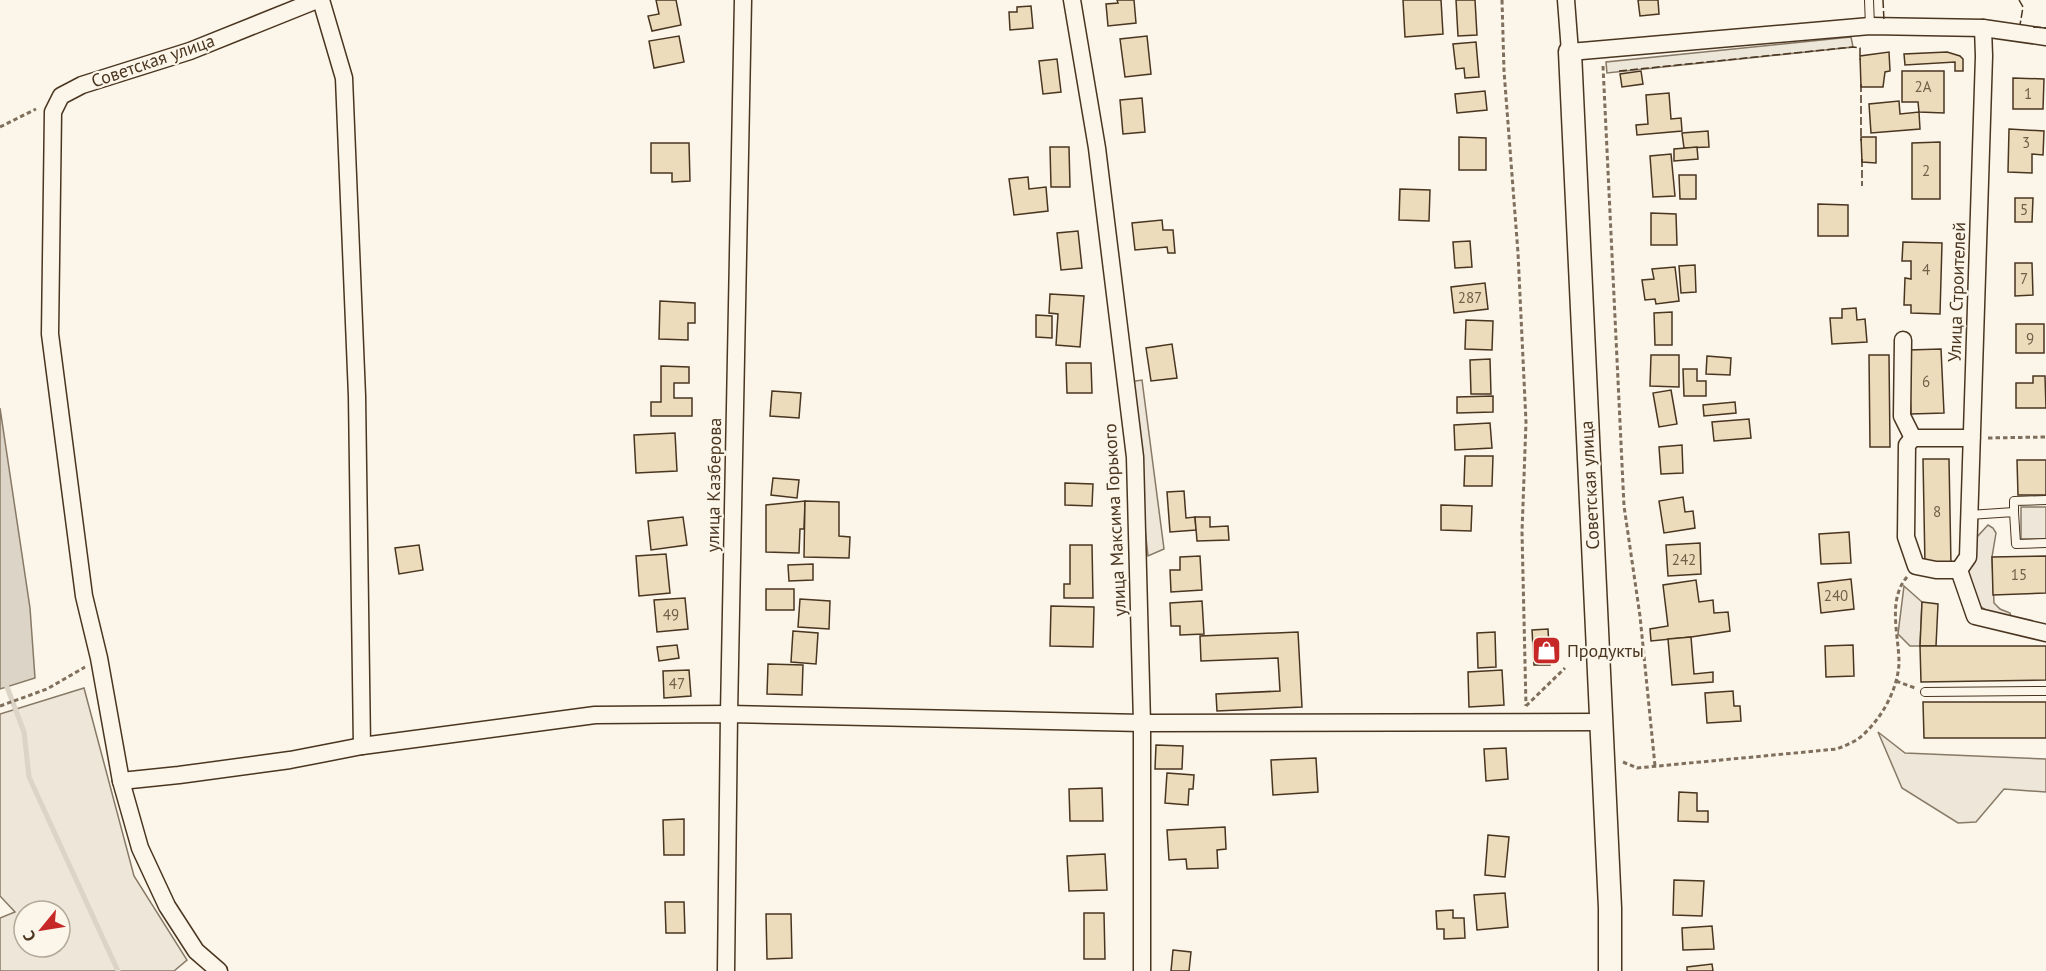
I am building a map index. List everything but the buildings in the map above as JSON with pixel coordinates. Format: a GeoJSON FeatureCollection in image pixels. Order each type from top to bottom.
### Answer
{"type":"FeatureCollection","features":[{"type":"Feature","properties":{"kind":"street","name":"Советская улица"},"geometry":{"type":"LineString","coordinates":[[61,96],[82,85],[190,51],[316,0]]}},
{"type":"Feature","properties":{"kind":"street"},"geometry":{"type":"LineString","coordinates":[[321,0],[344,78],[357,396],[362,746]]}},
{"type":"Feature","properties":{"kind":"street","name":"улица Казберова"},"geometry":{"type":"LineString","coordinates":[[726,971],[743,0]]}},
{"type":"Feature","properties":{"kind":"street","name":"улица Максима Горького"},"geometry":{"type":"LineString","coordinates":[[1072,0],[1097,148],[1135,457],[1142,723],[1142,971]]}},
{"type":"Feature","properties":{"kind":"street","name":"Советская улица"},"geometry":{"type":"LineString","coordinates":[[1566,0],[1602,722],[1610,908],[1610,971]]}},
{"type":"Feature","properties":{"kind":"street"},"geometry":{"type":"LineString","coordinates":[[1570,52],[1870,26],[1983,28],[2046,37]]}},
{"type":"Feature","properties":{"kind":"street","name":"Улица Строителей"},"geometry":{"type":"LineString","coordinates":[[1964,563],[1970,515],[1984,68],[1983,28]]}},
{"type":"Feature","properties":{"kind":"street"},"geometry":{"type":"LineString","coordinates":[[61,96],[53,112],[50,334],[84,596],[99,658],[121,781],[140,848],[167,906],[196,951],[219,971]]}},
{"type":"Feature","properties":{"kind":"street"},"geometry":{"type":"LineString","coordinates":[[1902,340],[1902,416],[1913,438]]}},
{"type":"Feature","properties":{"kind":"street"},"geometry":{"type":"LineString","coordinates":[[1972,438],[1913,438],[1907,445],[1906,537],[1916,566],[1936,570],[1964,563],[1975,616],[2046,633]]}},
{"type":"Feature","properties":{"kind":"street"},"geometry":{"type":"LineString","coordinates":[[121,781],[279,762],[362,746],[595,714],[729,714],[1142,723],[1602,722]]}},
{"type":"Feature","properties":{"kind":"lane"},"geometry":{"type":"LineString","coordinates":[[1869,0],[1870,26]]}},
{"type":"Feature","properties":{"kind":"lane"},"geometry":{"type":"LineString","coordinates":[[2046,500],[2014,501],[2016,544],[2046,543]]}},
{"type":"Feature","properties":{"kind":"lane"},"geometry":{"type":"LineString","coordinates":[[1970,515],[2014,512]]}},
{"type":"Feature","properties":{"kind":"lane"},"geometry":{"type":"LineString","coordinates":[[1925,692],[2046,692]]}},
{"type":"Feature","properties":{"kind":"path"},"geometry":{"type":"LineString","coordinates":[[1502,0],[1504,71],[1518,253],[1526,422],[1522,532],[1526,706],[1565,668]]}},
{"type":"Feature","properties":{"kind":"path"},"geometry":{"type":"LineString","coordinates":[[1603,49],[1624,506],[1640,616],[1655,766]]}},
{"type":"Feature","properties":{"kind":"path"},"geometry":{"type":"LineString","coordinates":[[0,127],[61,96]]}},
{"type":"Feature","properties":{"kind":"path"},"geometry":{"type":"LineString","coordinates":[[1972,438],[2046,437]]}},
{"type":"Feature","properties":{"kind":"path"},"geometry":{"type":"LineString","coordinates":[[1602,753],[1637,768],[1838,749],[1858,739],[1873,723],[1892,695],[1899,665],[1895,616],[1900,585],[1916,566]]}},
{"type":"Feature","properties":{"kind":"path"},"geometry":{"type":"LineString","coordinates":[[0,706],[47,689],[99,658]]}},
{"type":"Feature","properties":{"kind":"path"},"geometry":{"type":"LineString","coordinates":[[1895,681],[1925,692]]}},
{"type":"Feature","properties":{"kind":"shaded area"},"geometry":{"type":"Polygon","coordinates":[[[1851,37],[1853,47],[1607,73],[1606,62],[1851,37]]]}},
{"type":"Feature","properties":{"kind":"shaded area"},"geometry":{"type":"Polygon","coordinates":[[[1142,380],[1164,549],[1148,556],[1129,382],[1142,380]]]}},
{"type":"Feature","properties":{"kind":"shaded area"},"geometry":{"type":"Polygon","coordinates":[[[0,408],[30,608],[35,678],[0,689],[0,408]]]}},
{"type":"Feature","properties":{"kind":"shaded area"},"geometry":{"type":"Polygon","coordinates":[[[2021,507],[2046,507],[2046,539],[2021,539],[2021,507]]]}},
{"type":"Feature","properties":{"kind":"shaded area"},"geometry":{"type":"Polygon","coordinates":[[[1988,525],[1996,533],[1992,557],[1994,603],[2011,616],[1995,616],[1978,605],[1967,571],[1977,537],[1988,525]]]}},
{"type":"Feature","properties":{"kind":"shaded area"},"geometry":{"type":"Polygon","coordinates":[[[1904,586],[1922,602],[1920,646],[1910,646],[1898,634],[1904,586]]]}},
{"type":"Feature","properties":{"kind":"shaded area"},"geometry":{"type":"Polygon","coordinates":[[[84,688],[134,876],[187,960],[174,971],[0,971],[0,918],[12,913],[12,959],[72,959],[72,899],[12,899],[12,909],[0,896],[0,714],[84,688]]]}},
{"type":"Feature","properties":{"kind":"shaded area"},"geometry":{"type":"Polygon","coordinates":[[[1878,732],[1905,753],[2046,759],[2046,792],[2004,789],[1976,822],[1958,823],[1902,788],[1878,732]]]}},
{"type":"Feature","properties":{"kind":"waterway"},"geometry":{"type":"LineString","coordinates":[[7,687],[24,732],[29,777],[118,971]]}},
{"type":"Feature","properties":{"kind":"fence"},"geometry":{"type":"LineString","coordinates":[[1883,0],[1884,21]]}},
{"type":"Feature","properties":{"kind":"fence"},"geometry":{"type":"LineString","coordinates":[[2019,0],[2023,7],[2020,25]]}},
{"type":"Feature","properties":{"kind":"fence"},"geometry":{"type":"LineString","coordinates":[[2033,27],[2046,28]]}},
{"type":"Feature","properties":{"kind":"fence"},"geometry":{"type":"LineString","coordinates":[[1619,71],[1853,47],[1860,48],[1860,60]]}},
{"type":"Feature","properties":{"kind":"fence"},"geometry":{"type":"LineString","coordinates":[[1861,84],[1861,141]]}},
{"type":"Feature","properties":{"kind":"fence"},"geometry":{"type":"LineString","coordinates":[[1862,159],[1862,186]]}},
{"type":"Feature","properties":{"kind":"place","name":"Продукты"},"geometry":{"type":"Point","coordinates":[1546,651]}}]}
